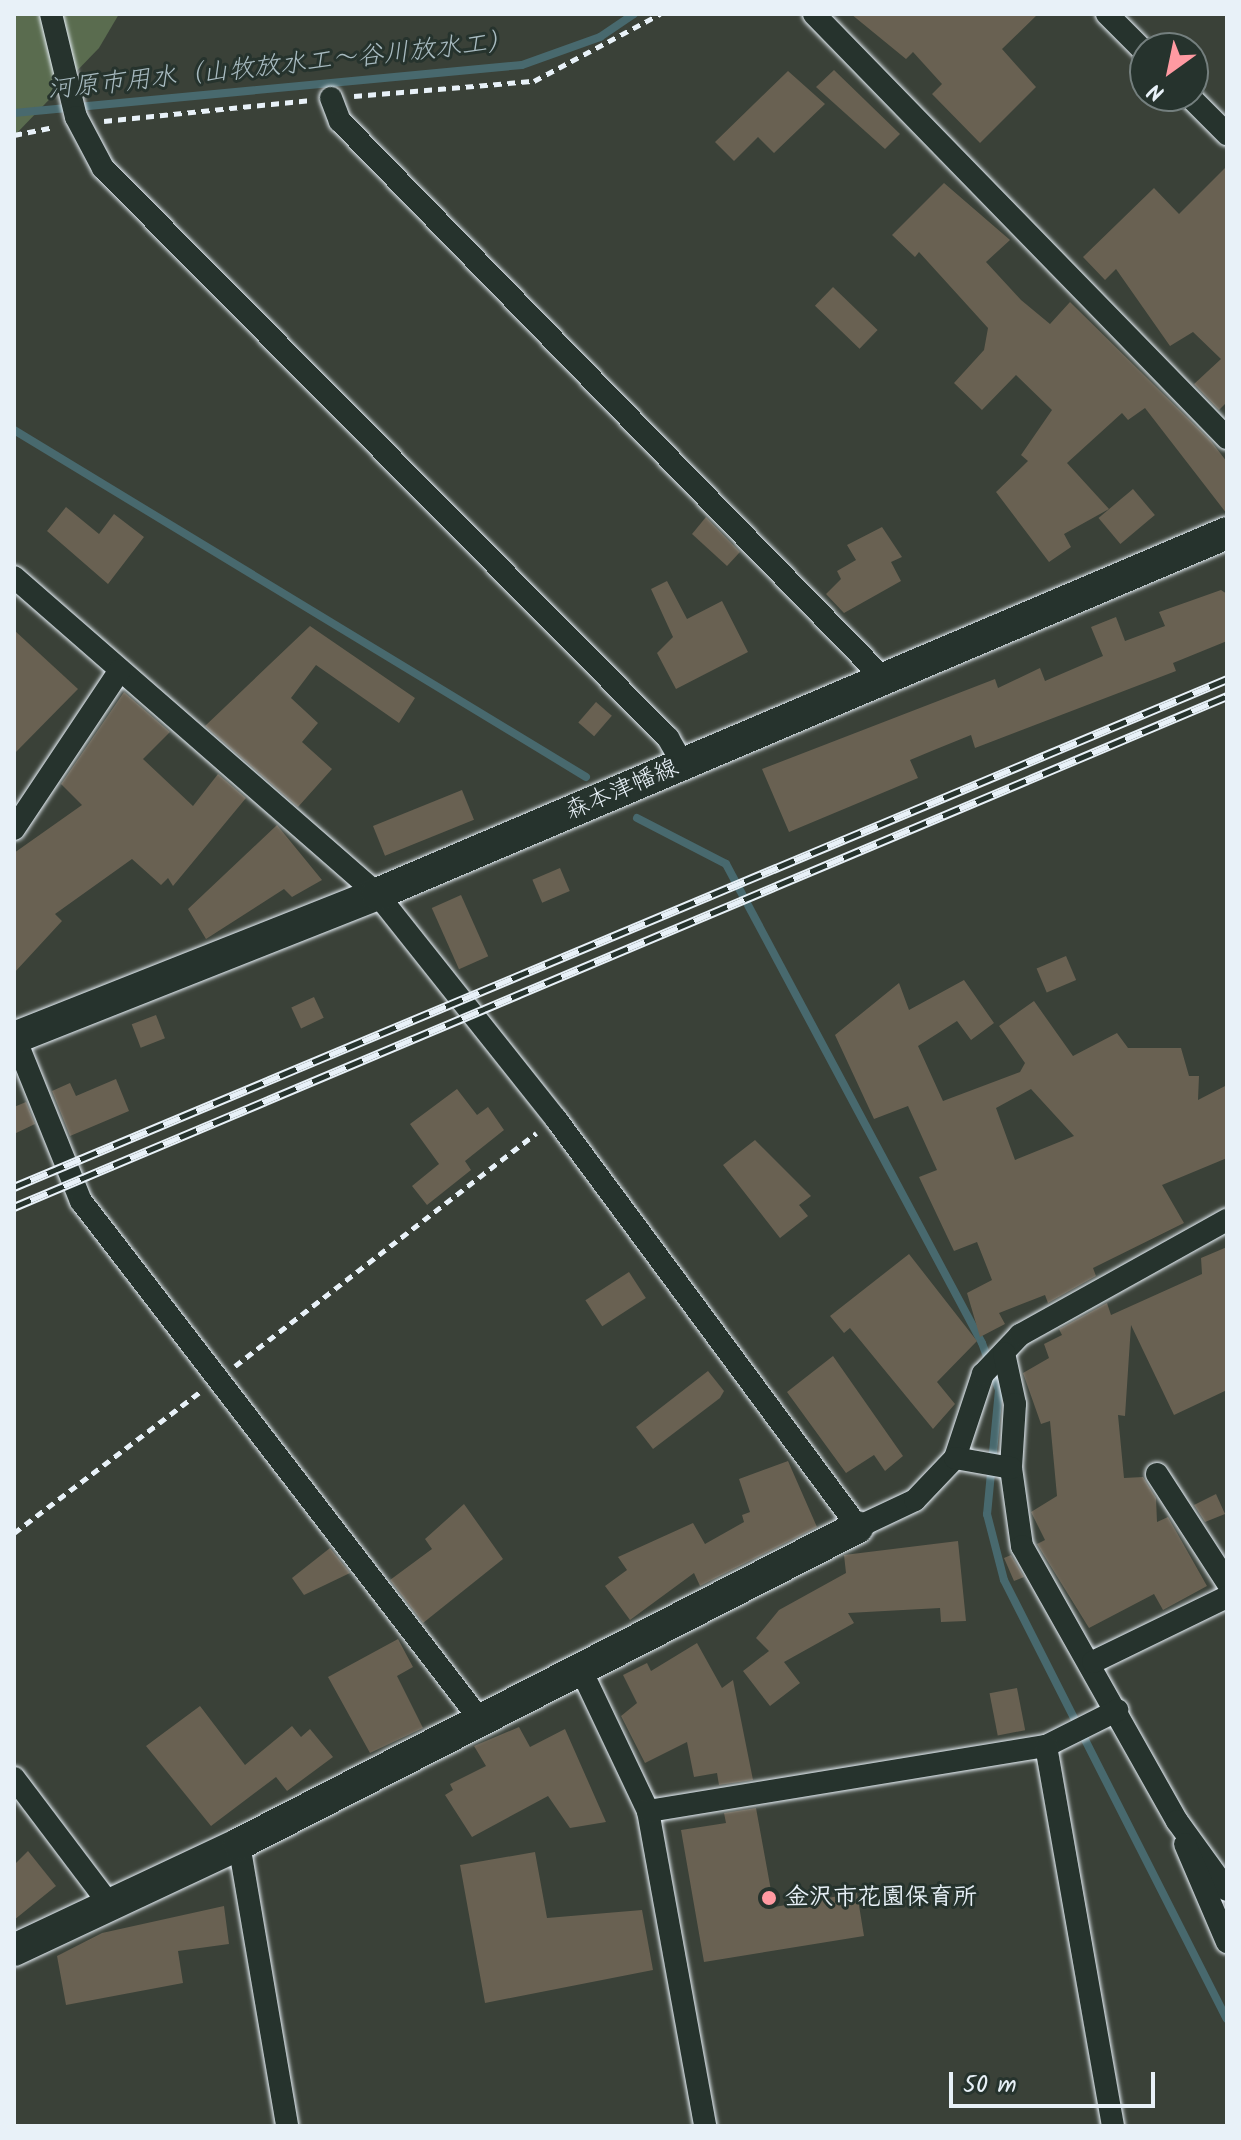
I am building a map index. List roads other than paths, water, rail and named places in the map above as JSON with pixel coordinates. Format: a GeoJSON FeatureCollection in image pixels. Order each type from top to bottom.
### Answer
{"type":"FeatureCollection","features":[{"type":"Feature","properties":{"kind":"main road","name":"森本津幡線"},"geometry":{"type":"LineString","coordinates":[[18,1032],[377,894],[1227,533]]}},
{"type":"Feature","properties":{"kind":"main road"},"geometry":{"type":"LineString","coordinates":[[14,1950],[239,1844],[582,1672],[858,1527]]}},
{"type":"Feature","properties":{"kind":"street"},"geometry":{"type":"LineString","coordinates":[[51,14],[74,108],[103,168],[668,738],[683,764]]}},
{"type":"Feature","properties":{"kind":"street"},"geometry":{"type":"LineString","coordinates":[[814,14],[1227,438]]}},
{"type":"Feature","properties":{"kind":"street"},"geometry":{"type":"LineString","coordinates":[[1107,14],[1129,36]]}},
{"type":"Feature","properties":{"kind":"street"},"geometry":{"type":"LineString","coordinates":[[331,98],[340,121],[884,679]]}},
{"type":"Feature","properties":{"kind":"street"},"geometry":{"type":"LineString","coordinates":[[1205,112],[1227,134]]}},
{"type":"Feature","properties":{"kind":"street"},"geometry":{"type":"LineString","coordinates":[[15,580],[377,894],[556,1119],[858,1527],[915,1500],[955,1458],[995,1363],[1099,1287],[1227,1220]]}},
{"type":"Feature","properties":{"kind":"street"},"geometry":{"type":"LineString","coordinates":[[14,829],[120,670]]}},
{"type":"Feature","properties":{"kind":"street"},"geometry":{"type":"LineString","coordinates":[[18,1032],[81,1201],[482,1722]]}},
{"type":"Feature","properties":{"kind":"street"},"geometry":{"type":"LineString","coordinates":[[995,1363],[1015,1404],[998,1465],[1022,1546],[1093,1662],[1177,1821],[1227,1942]]}},
{"type":"Feature","properties":{"kind":"street"},"geometry":{"type":"LineString","coordinates":[[955,1458],[998,1465]]}},
{"type":"Feature","properties":{"kind":"street"},"geometry":{"type":"LineString","coordinates":[[1157,1474],[1227,1582]]}},
{"type":"Feature","properties":{"kind":"street"},"geometry":{"type":"LineString","coordinates":[[1093,1662],[1227,1597]]}},
{"type":"Feature","properties":{"kind":"street"},"geometry":{"type":"LineString","coordinates":[[582,1672],[648,1811],[705,2126]]}},
{"type":"Feature","properties":{"kind":"street"},"geometry":{"type":"LineString","coordinates":[[648,1811],[1046,1746],[1118,1710]]}},
{"type":"Feature","properties":{"kind":"street"},"geometry":{"type":"LineString","coordinates":[[1046,1746],[1113,2126]]}},
{"type":"Feature","properties":{"kind":"street"},"geometry":{"type":"LineString","coordinates":[[14,1778],[110,1905]]}},
{"type":"Feature","properties":{"kind":"street"},"geometry":{"type":"LineString","coordinates":[[1177,1821],[1227,1890]]}},
{"type":"Feature","properties":{"kind":"street"},"geometry":{"type":"LineString","coordinates":[[239,1844],[287,2126]]}},
{"type":"Feature","properties":{"kind":"waterway","name":"河原市用水（山牧放水工～谷川放水工）"},"geometry":{"type":"LineString","coordinates":[[14,113],[522,65],[600,37],[634,14]]}},
{"type":"Feature","properties":{"kind":"waterway"},"geometry":{"type":"LineString","coordinates":[[14,430],[586,777]]}},
{"type":"Feature","properties":{"kind":"waterway"},"geometry":{"type":"LineString","coordinates":[[637,818],[726,864],[982,1343],[999,1390],[987,1514],[1004,1580],[1227,2019]]}},
{"type":"Feature","properties":{"kind":"railway"},"geometry":{"type":"LineString","coordinates":[[14,1187],[1227,679]]}},
{"type":"Feature","properties":{"kind":"railway"},"geometry":{"type":"LineString","coordinates":[[14,1207],[1227,696]]}},
{"type":"Feature","properties":{"kind":"place","name":"金沢市花園保育所"},"geometry":{"type":"Point","coordinates":[769,1898]}}]}
